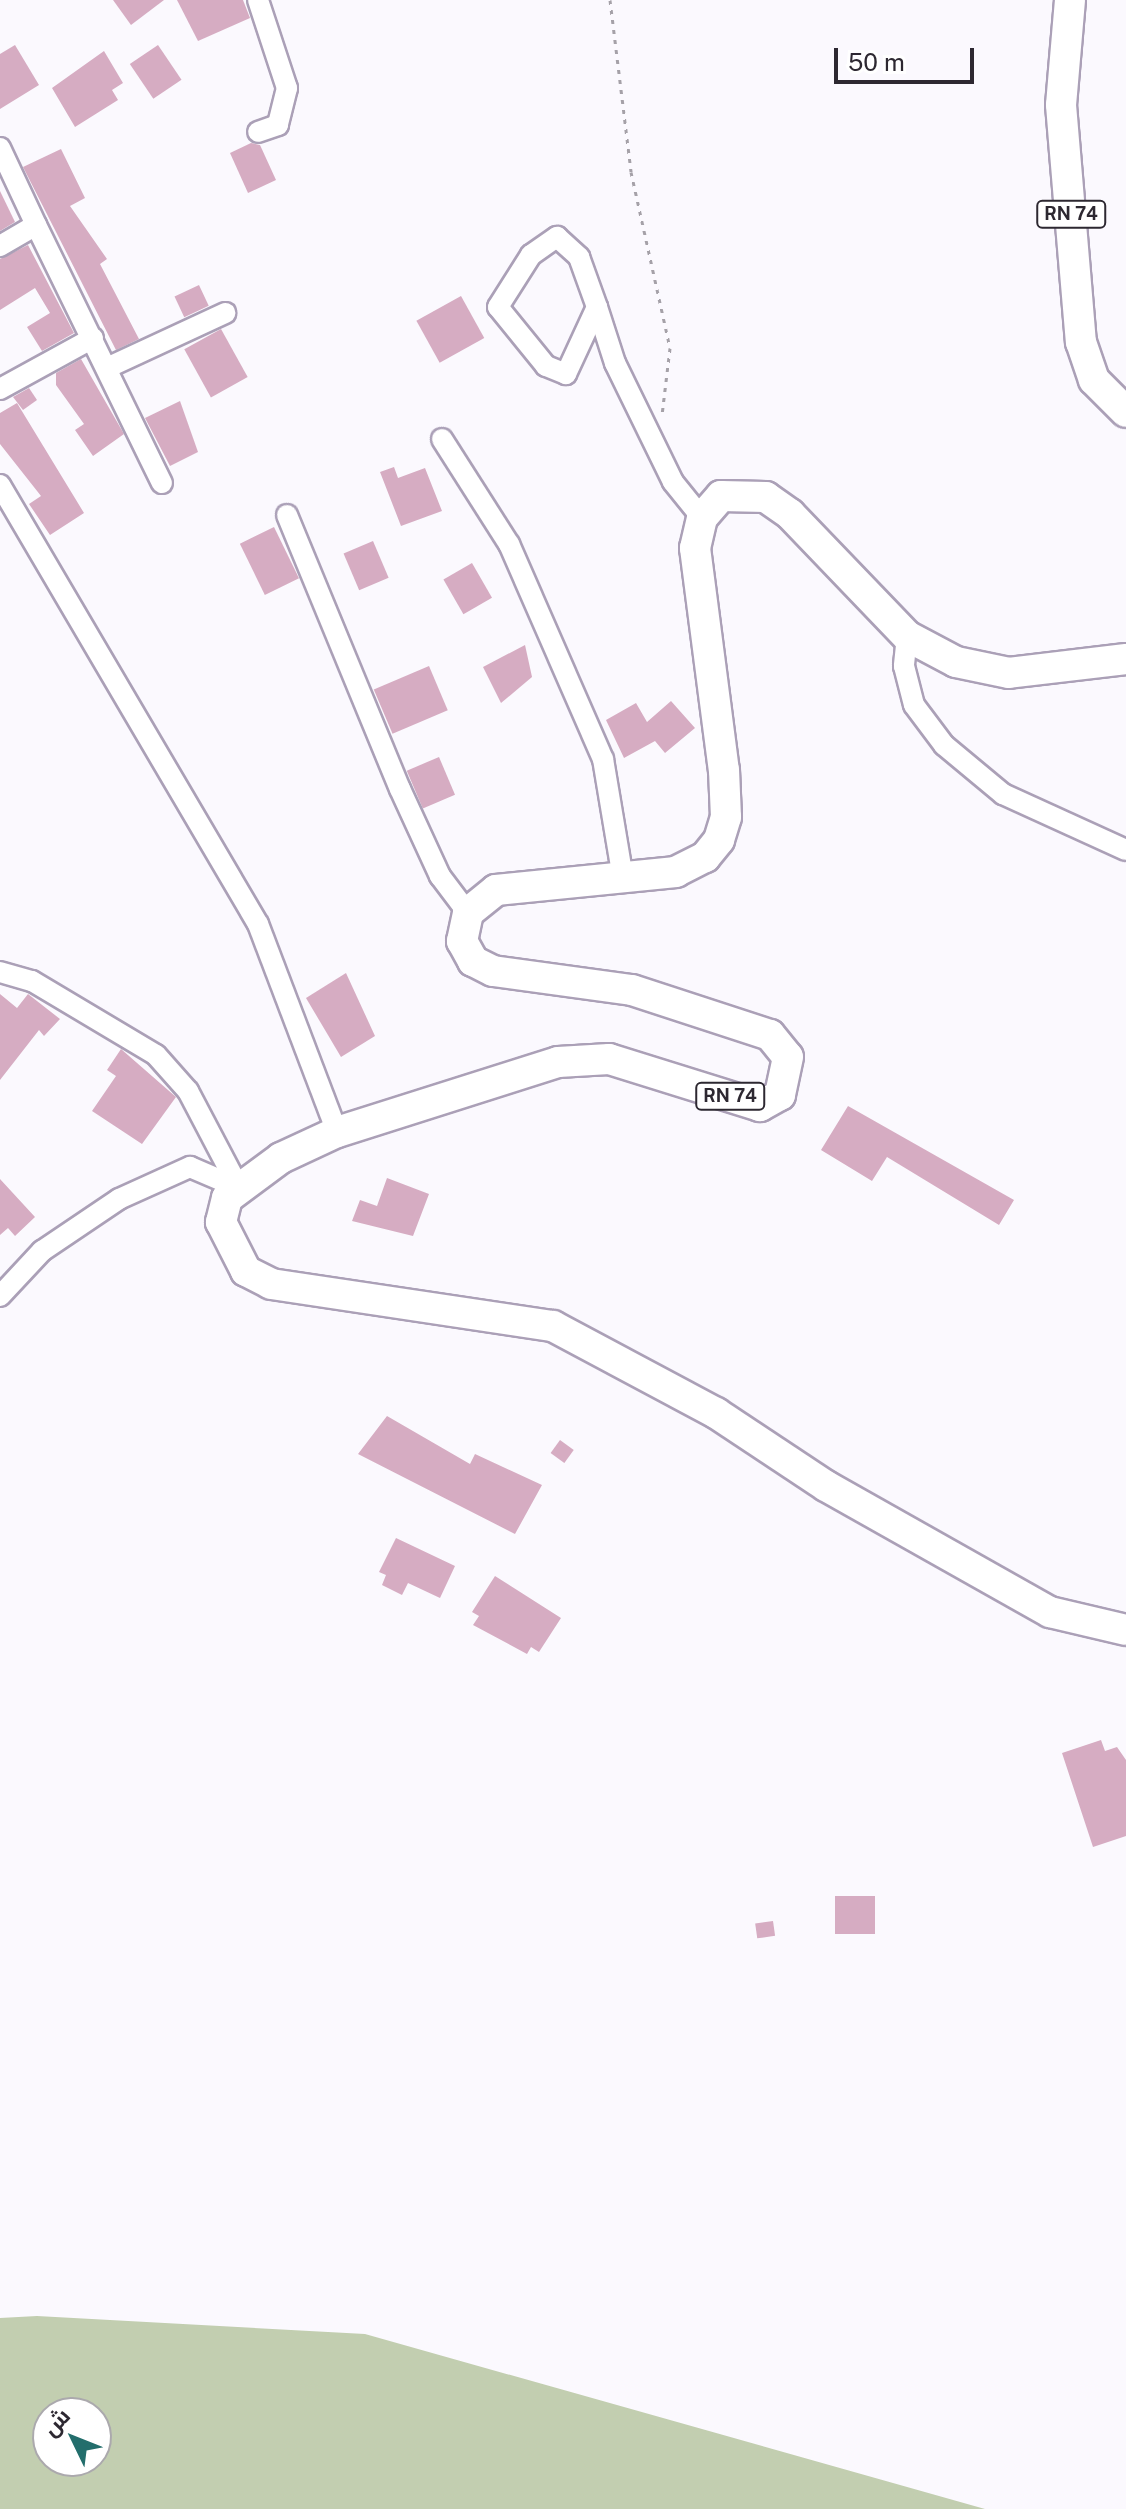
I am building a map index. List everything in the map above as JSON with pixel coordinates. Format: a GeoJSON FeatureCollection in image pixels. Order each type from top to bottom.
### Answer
{"type":"FeatureCollection","features":[{"type":"Feature","properties":{"kind":"main road","name":"RN 74"},"geometry":{"type":"LineString","coordinates":[[1070,0],[1061,105],[1081,342],[1094,380],[1126,412]]}},
{"type":"Feature","properties":{"kind":"main road"},"geometry":{"type":"LineString","coordinates":[[468,913],[496,890],[623,879],[691,866],[719,840],[726,817],[696,567],[702,518],[721,496],[766,497],[819,541],[907,636],[956,662],[1009,673],[1126,659]]}},
{"type":"Feature","properties":{"kind":"main road","name":"RN 74"},"geometry":{"type":"LineString","coordinates":[[468,913],[462,941],[482,967],[617,987],[757,1029],[788,1057],[784,1088],[760,1106],[583,1058],[337,1132],[255,1172],[223,1210],[223,1234],[246,1271],[271,1284],[553,1326],[716,1413],[826,1486],[1050,1612],[1126,1630]]}},
{"type":"Feature","properties":{"kind":"street"},"geometry":{"type":"LineString","coordinates":[[258,0],[287,88],[278,125],[258,132]]}},
{"type":"Feature","properties":{"kind":"street"},"geometry":{"type":"LineString","coordinates":[[0,148],[93,338],[111,366],[162,483]]}},
{"type":"Feature","properties":{"kind":"street"},"geometry":{"type":"LineString","coordinates":[[0,246],[36,225]]}},
{"type":"Feature","properties":{"kind":"street"},"geometry":{"type":"LineString","coordinates":[[597,307],[566,374],[546,366],[498,307],[531,255],[557,237],[579,257],[653,441],[702,518]]}},
{"type":"Feature","properties":{"kind":"street"},"geometry":{"type":"LineString","coordinates":[[111,366],[225,313]]}},
{"type":"Feature","properties":{"kind":"street"},"geometry":{"type":"LineString","coordinates":[[0,389],[93,338]]}},
{"type":"Feature","properties":{"kind":"street"},"geometry":{"type":"LineString","coordinates":[[442,439],[509,544],[603,759],[623,879]]}},
{"type":"Feature","properties":{"kind":"street"},"geometry":{"type":"LineString","coordinates":[[0,485],[258,924],[337,1132]]}},
{"type":"Feature","properties":{"kind":"street"},"geometry":{"type":"LineString","coordinates":[[287,515],[407,804],[440,876],[468,913]]}},
{"type":"Feature","properties":{"kind":"street"},"geometry":{"type":"LineString","coordinates":[[907,636],[904,666],[914,705],[944,745],[1003,794],[1126,850]]}},
{"type":"Feature","properties":{"kind":"street"},"geometry":{"type":"LineString","coordinates":[[0,972],[32,981],[156,1055],[188,1091],[239,1188]]}},
{"type":"Feature","properties":{"kind":"street"},"geometry":{"type":"LineString","coordinates":[[0,1296],[42,1251],[119,1199],[190,1167],[239,1188]]}},
{"type":"Feature","properties":{"kind":"path"},"geometry":{"type":"LineString","coordinates":[[610,0],[631,172],[670,348],[668,399],[653,441]]}},
{"type":"Feature","properties":{"kind":"green space"},"geometry":{"type":"Polygon","coordinates":[[[37,2316],[365,2334],[985,2509],[0,2509],[0,2318],[37,2316]]]}},
{"type":"Feature","properties":{"kind":"building"},"geometry":{"type":"Polygon","coordinates":[[[113,0],[164,0],[131,25],[113,0]]]}},
{"type":"Feature","properties":{"kind":"building"},"geometry":{"type":"Polygon","coordinates":[[[177,0],[243,0],[250,18],[198,41],[177,0]]]}},
{"type":"Feature","properties":{"kind":"building"},"geometry":{"type":"Polygon","coordinates":[[[15,45],[39,85],[0,109],[0,54],[15,45]]]}},
{"type":"Feature","properties":{"kind":"building"},"geometry":{"type":"Polygon","coordinates":[[[158,45],[181,80],[153,99],[130,64],[158,45]]]}},
{"type":"Feature","properties":{"kind":"building"},"geometry":{"type":"Polygon","coordinates":[[[104,51],[123,83],[112,90],[118,100],[75,127],[52,88],[104,51]]]}},
{"type":"Feature","properties":{"kind":"building"},"geometry":{"type":"Polygon","coordinates":[[[251,143],[260,145],[276,180],[248,193],[230,153],[251,143]]]}},
{"type":"Feature","properties":{"kind":"building"},"geometry":{"type":"Polygon","coordinates":[[[61,149],[85,198],[70,206],[107,259],[100,264],[139,339],[116,350],[23,167],[61,149]]]}},
{"type":"Feature","properties":{"kind":"building"},"geometry":{"type":"Polygon","coordinates":[[[0,191],[15,222],[0,231],[0,191]]]}},
{"type":"Feature","properties":{"kind":"building"},"geometry":{"type":"Polygon","coordinates":[[[28,245],[74,333],[42,351],[27,327],[50,313],[35,288],[0,310],[0,259],[28,245]]]}},
{"type":"Feature","properties":{"kind":"building"},"geometry":{"type":"Polygon","coordinates":[[[199,285],[209,306],[184,317],[175,296],[199,285]]]}},
{"type":"Feature","properties":{"kind":"building"},"geometry":{"type":"Polygon","coordinates":[[[461,296],[484,338],[440,363],[416,321],[461,296]]]}},
{"type":"Feature","properties":{"kind":"building"},"geometry":{"type":"Polygon","coordinates":[[[221,329],[248,377],[211,397],[184,349],[221,329]]]}},
{"type":"Feature","properties":{"kind":"building"},"geometry":{"type":"Polygon","coordinates":[[[81,359],[124,434],[93,456],[75,430],[84,424],[56,385],[56,373],[81,359]]]}},
{"type":"Feature","properties":{"kind":"building"},"geometry":{"type":"Polygon","coordinates":[[[29,388],[37,400],[23,410],[13,397],[29,388]]]}},
{"type":"Feature","properties":{"kind":"building"},"geometry":{"type":"Polygon","coordinates":[[[180,401],[198,452],[170,466],[145,418],[180,401]]]}},
{"type":"Feature","properties":{"kind":"building"},"geometry":{"type":"Polygon","coordinates":[[[17,403],[84,513],[50,535],[29,504],[41,496],[0,444],[0,413],[17,403]]]}},
{"type":"Feature","properties":{"kind":"building"},"geometry":{"type":"Polygon","coordinates":[[[394,467],[398,478],[425,468],[442,511],[401,526],[380,472],[394,467]]]}},
{"type":"Feature","properties":{"kind":"building"},"geometry":{"type":"Polygon","coordinates":[[[274,527],[299,578],[265,595],[240,544],[274,527]]]}},
{"type":"Feature","properties":{"kind":"building"},"geometry":{"type":"Polygon","coordinates":[[[373,541],[389,578],[359,590],[344,554],[373,541]]]}},
{"type":"Feature","properties":{"kind":"building"},"geometry":{"type":"Polygon","coordinates":[[[472,563],[492,598],[463,614],[443,580],[472,563]]]}},
{"type":"Feature","properties":{"kind":"building"},"geometry":{"type":"Polygon","coordinates":[[[525,645],[532,677],[501,703],[483,667],[525,645]]]}},
{"type":"Feature","properties":{"kind":"building"},"geometry":{"type":"Polygon","coordinates":[[[429,666],[448,710],[393,734],[374,689],[429,666]]]}},
{"type":"Feature","properties":{"kind":"building"},"geometry":{"type":"Polygon","coordinates":[[[671,701],[695,728],[665,753],[655,741],[624,758],[606,720],[636,703],[647,722],[671,701]]]}},
{"type":"Feature","properties":{"kind":"building"},"geometry":{"type":"Polygon","coordinates":[[[439,757],[455,795],[423,808],[407,771],[439,757]]]}},
{"type":"Feature","properties":{"kind":"building"},"geometry":{"type":"Polygon","coordinates":[[[346,973],[375,1036],[341,1057],[306,998],[346,973]]]}},
{"type":"Feature","properties":{"kind":"building"},"geometry":{"type":"Polygon","coordinates":[[[0,994],[17,1008],[28,994],[60,1019],[44,1036],[39,1030],[0,1080],[0,994]]]}},
{"type":"Feature","properties":{"kind":"building"},"geometry":{"type":"Polygon","coordinates":[[[121,1049],[176,1097],[142,1144],[92,1111],[116,1076],[107,1070],[121,1049]]]}},
{"type":"Feature","properties":{"kind":"building"},"geometry":{"type":"Polygon","coordinates":[[[848,1106],[1014,1200],[999,1225],[887,1157],[872,1181],[821,1150],[848,1106]]]}},
{"type":"Feature","properties":{"kind":"building"},"geometry":{"type":"Polygon","coordinates":[[[387,1178],[429,1194],[413,1236],[352,1221],[360,1200],[377,1206],[387,1178]]]}},
{"type":"Feature","properties":{"kind":"building"},"geometry":{"type":"Polygon","coordinates":[[[0,1179],[35,1217],[15,1236],[8,1228],[0,1235],[0,1179]]]}},
{"type":"Feature","properties":{"kind":"building"},"geometry":{"type":"Polygon","coordinates":[[[387,1416],[470,1464],[475,1454],[542,1485],[515,1534],[358,1454],[387,1416]]]}},
{"type":"Feature","properties":{"kind":"building"},"geometry":{"type":"Polygon","coordinates":[[[560,1440],[574,1450],[564,1463],[551,1453],[560,1440]]]}},
{"type":"Feature","properties":{"kind":"building"},"geometry":{"type":"Polygon","coordinates":[[[396,1538],[455,1566],[440,1598],[408,1583],[402,1595],[382,1585],[386,1575],[379,1572],[396,1538]]]}},
{"type":"Feature","properties":{"kind":"building"},"geometry":{"type":"Polygon","coordinates":[[[495,1576],[561,1618],[539,1652],[531,1647],[527,1654],[473,1625],[479,1616],[472,1612],[495,1576]]]}},
{"type":"Feature","properties":{"kind":"building"},"geometry":{"type":"Polygon","coordinates":[[[1101,1740],[1105,1751],[1117,1747],[1126,1760],[1126,1836],[1093,1847],[1062,1753],[1101,1740]]]}},
{"type":"Feature","properties":{"kind":"building"},"geometry":{"type":"Polygon","coordinates":[[[835,1896],[875,1896],[875,1934],[835,1934],[835,1896]]]}},
{"type":"Feature","properties":{"kind":"building"},"geometry":{"type":"Polygon","coordinates":[[[773,1921],[775,1936],[757,1938],[755,1924],[773,1921]]]}}]}
